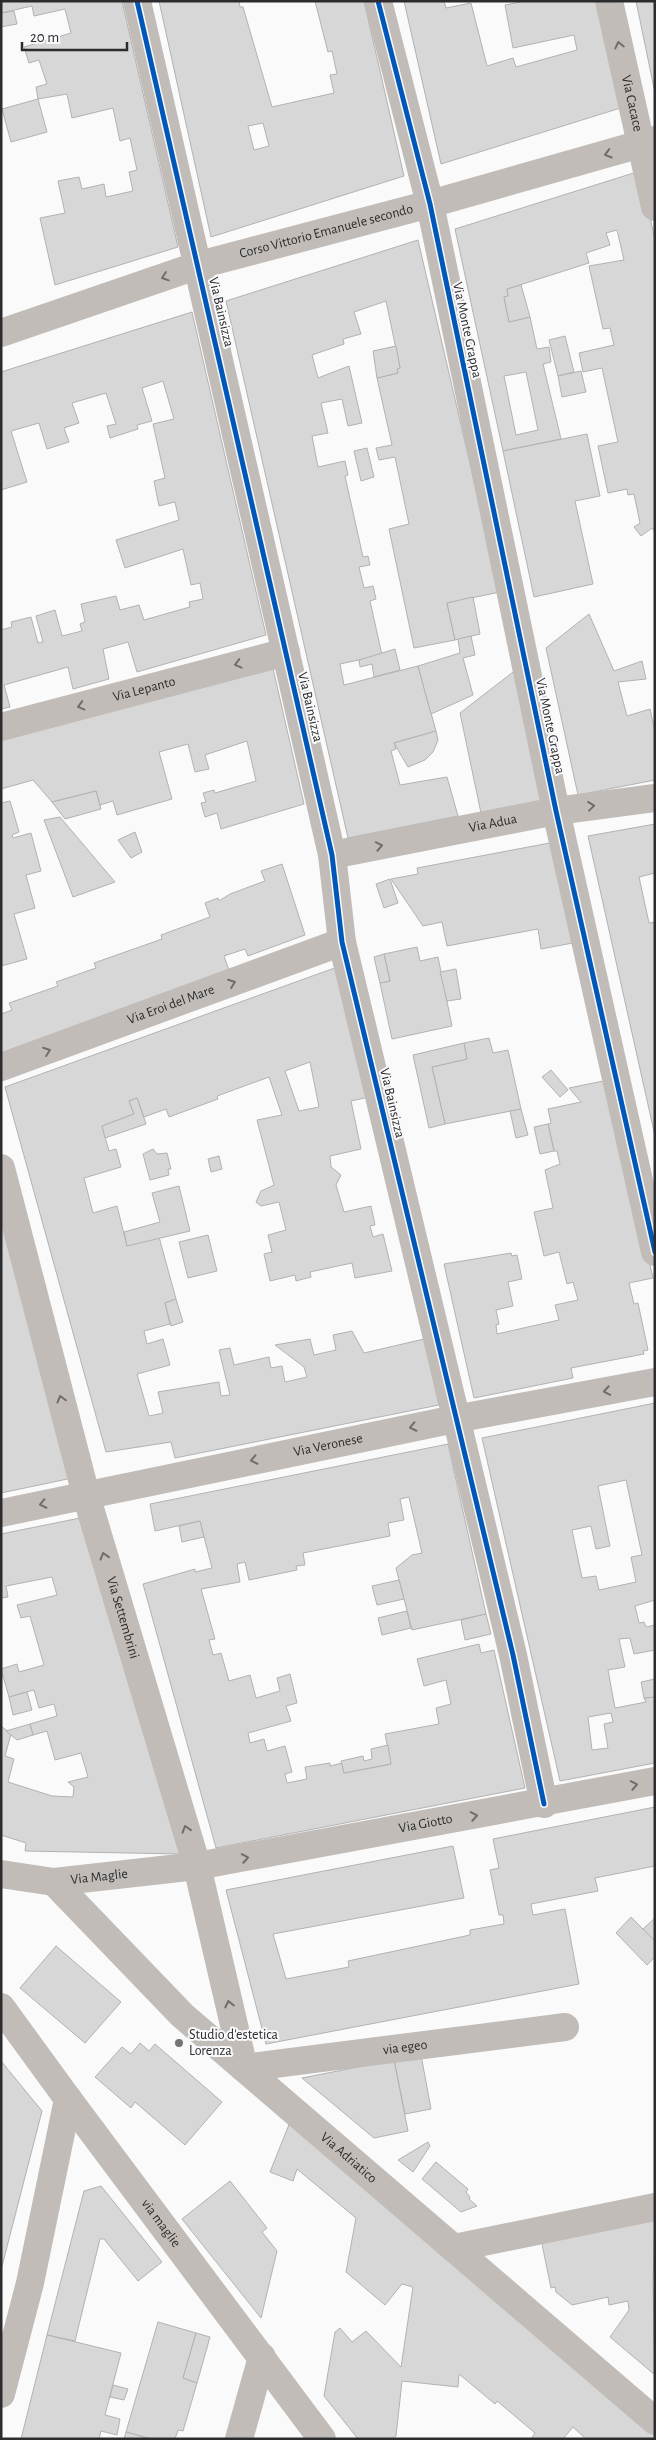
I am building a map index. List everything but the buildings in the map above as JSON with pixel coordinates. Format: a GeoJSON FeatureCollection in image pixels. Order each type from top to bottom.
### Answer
{"type":"FeatureCollection","features":[{"type":"Feature","properties":{"kind":"street","name":"Via Bainsizza"},"geometry":{"type":"LineString","coordinates":[[137,1],[199,265],[332,855],[342,942],[513,1655],[544,1804]]}},
{"type":"Feature","properties":{"kind":"street","name":"Via Monte Grappa"},"geometry":{"type":"LineString","coordinates":[[378,1],[430,204],[556,811],[655,1252]]}},
{"type":"Feature","properties":{"kind":"street","name":"Via Cacace"},"geometry":{"type":"LineString","coordinates":[[609,1],[648,142],[655,207]]}},
{"type":"Feature","properties":{"kind":"street","name":"Corso Vittorio Emanuele secondo"},"geometry":{"type":"LineString","coordinates":[[1,333],[199,265],[430,204],[648,142]]}},
{"type":"Feature","properties":{"kind":"street","name":"Via Lepanto"},"geometry":{"type":"LineString","coordinates":[[1,727],[286,652]]}},
{"type":"Feature","properties":{"kind":"street","name":"Via Adua"},"geometry":{"type":"LineString","coordinates":[[332,855],[556,811],[655,798]]}},
{"type":"Feature","properties":{"kind":"street","name":"Via Eroi del Mare"},"geometry":{"type":"LineString","coordinates":[[1,1067],[342,942]]}},
{"type":"Feature","properties":{"kind":"street","name":"Via Settembrini"},"geometry":{"type":"LineString","coordinates":[[1,1168],[86,1495],[198,1866],[244,2068]]}},
{"type":"Feature","properties":{"kind":"street","name":"Via Veronese"},"geometry":{"type":"LineString","coordinates":[[1,1513],[455,1419],[655,1382]]}},
{"type":"Feature","properties":{"kind":"street","name":"Via Giotto"},"geometry":{"type":"LineString","coordinates":[[198,1866],[544,1804],[655,1781]]}},
{"type":"Feature","properties":{"kind":"street","name":"Via Maglie"},"geometry":{"type":"LineString","coordinates":[[1,1874],[54,1882],[198,1866]]}},
{"type":"Feature","properties":{"kind":"street","name":"Via Adriatico"},"geometry":{"type":"LineString","coordinates":[[54,1882],[182,2015],[655,2421]]}},
{"type":"Feature","properties":{"kind":"street","name":"via maglie"},"geometry":{"type":"LineString","coordinates":[[1,2007],[322,2439]]}},
{"type":"Feature","properties":{"kind":"street","name":"via egeo"},"geometry":{"type":"LineString","coordinates":[[244,2068],[565,2027]]}},
{"type":"Feature","properties":{"kind":"street"},"geometry":{"type":"LineString","coordinates":[[1,2394],[30,2283],[68,2099]]}},
{"type":"Feature","properties":{"kind":"street"},"geometry":{"type":"LineString","coordinates":[[454,2248],[655,2207]]}},
{"type":"Feature","properties":{"kind":"street"},"geometry":{"type":"LineString","coordinates":[[239,2439],[262,2357]]}},
{"type":"Feature","properties":{"kind":"cycle path"},"geometry":{"type":"LineString","coordinates":[[137,1],[332,855],[342,942],[513,1655],[544,1804]]}},
{"type":"Feature","properties":{"kind":"cycle path"},"geometry":{"type":"LineString","coordinates":[[378,1],[430,204],[556,811],[655,1252]]}},
{"type":"Feature","properties":{"kind":"place","name":"Studio d'estetica Lorenza"},"geometry":{"type":"Point","coordinates":[179,2043]}}]}
